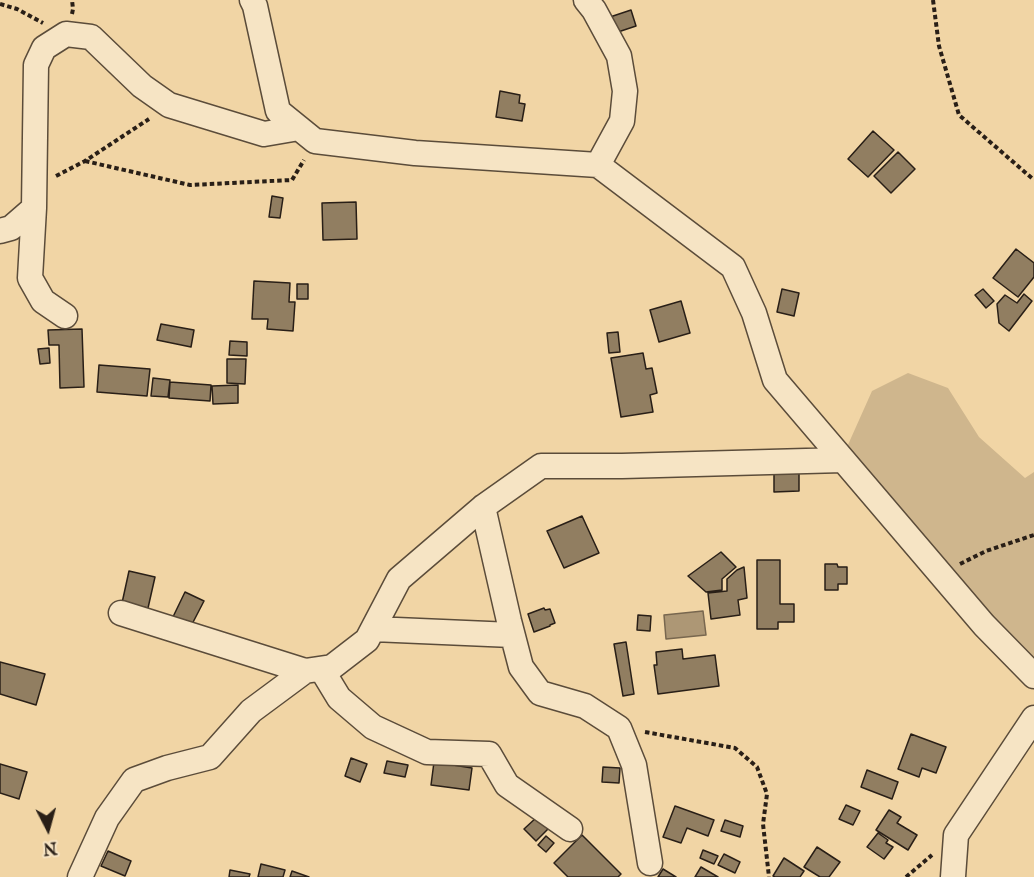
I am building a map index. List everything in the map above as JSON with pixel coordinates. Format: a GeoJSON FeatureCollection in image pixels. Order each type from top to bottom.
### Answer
{"type":"FeatureCollection","features":[{"type":"Feature","properties":{"kind":"street"},"geometry":{"type":"LineString","coordinates":[[252,0],[278,111],[307,135]]}},
{"type":"Feature","properties":{"kind":"street"},"geometry":{"type":"LineString","coordinates":[[586,0],[594,10],[619,56],[625,91],[622,121],[598,165]]}},
{"type":"Feature","properties":{"kind":"street"},"geometry":{"type":"LineString","coordinates":[[65,316],[43,301],[30,278],[36,65],[44,48],[66,34],[91,37],[142,86],[170,105],[264,134],[307,135],[415,153],[598,165],[733,267],[754,313],[775,380],[984,625],[1034,676]]}},
{"type":"Feature","properties":{"kind":"street"},"geometry":{"type":"LineString","coordinates":[[0,231],[11,228],[34,198]]}},
{"type":"Feature","properties":{"kind":"street"},"geometry":{"type":"LineString","coordinates":[[80,877],[106,818],[134,780],[167,768],[210,757],[252,711],[313,670],[332,667],[367,640],[399,579],[483,507],[541,466],[622,466],[843,459]]}},
{"type":"Feature","properties":{"kind":"street"},"geometry":{"type":"LineString","coordinates":[[483,507],[521,667],[540,693],[585,706],[619,728],[634,765],[650,863]]}},
{"type":"Feature","properties":{"kind":"street"},"geometry":{"type":"LineString","coordinates":[[121,613],[313,670],[339,698],[373,727],[427,752],[489,754],[507,786],[570,829]]}},
{"type":"Feature","properties":{"kind":"street"},"geometry":{"type":"LineString","coordinates":[[373,629],[512,635]]}},
{"type":"Feature","properties":{"kind":"street"},"geometry":{"type":"LineString","coordinates":[[953,877],[956,836],[1034,718]]}},
{"type":"Feature","properties":{"kind":"path"},"geometry":{"type":"LineString","coordinates":[[933,0],[939,46],[959,115],[1034,180]]}},
{"type":"Feature","properties":{"kind":"path"},"geometry":{"type":"LineString","coordinates":[[0,4],[17,9],[66,34]]}},
{"type":"Feature","properties":{"kind":"path"},"geometry":{"type":"LineString","coordinates":[[34,198],[170,105]]}},
{"type":"Feature","properties":{"kind":"path"},"geometry":{"type":"LineString","coordinates":[[85,161],[190,184],[292,180],[307,135]]}},
{"type":"Feature","properties":{"kind":"path"},"geometry":{"type":"LineString","coordinates":[[941,574],[986,551],[1034,535]]}},
{"type":"Feature","properties":{"kind":"path"},"geometry":{"type":"LineString","coordinates":[[619,728],[735,748],[757,767],[767,794],[763,824],[769,877]]}},
{"type":"Feature","properties":{"kind":"shaded area"},"geometry":{"type":"Polygon","coordinates":[[[908,373],[948,388],[979,437],[1025,478],[1034,472],[1034,659],[970,593],[847,447],[872,391],[908,373]]]}},
{"type":"Feature","properties":{"kind":"shaded area"},"geometry":{"type":"Polygon","coordinates":[[[703,611],[706,635],[666,639],[664,615],[703,611]]]}},
{"type":"Feature","properties":{"kind":"building"},"geometry":{"type":"Polygon","coordinates":[[[631,10],[636,26],[615,33],[610,17],[631,10]]]}},
{"type":"Feature","properties":{"kind":"building"},"geometry":{"type":"Polygon","coordinates":[[[500,91],[520,95],[519,103],[525,104],[522,121],[496,117],[500,91]]]}},
{"type":"Feature","properties":{"kind":"building"},"geometry":{"type":"Polygon","coordinates":[[[873,131],[894,150],[868,177],[848,159],[873,131]]]}},
{"type":"Feature","properties":{"kind":"building"},"geometry":{"type":"Polygon","coordinates":[[[898,152],[915,169],[891,193],[874,176],[898,152]]]}},
{"type":"Feature","properties":{"kind":"building"},"geometry":{"type":"Polygon","coordinates":[[[272,196],[283,198],[280,218],[269,217],[272,196]]]}},
{"type":"Feature","properties":{"kind":"building"},"geometry":{"type":"Polygon","coordinates":[[[356,202],[357,239],[323,240],[322,203],[356,202]]]}},
{"type":"Feature","properties":{"kind":"building"},"geometry":{"type":"Polygon","coordinates":[[[1016,249],[1034,263],[1034,277],[1018,297],[993,278],[1016,249]]]}},
{"type":"Feature","properties":{"kind":"building"},"geometry":{"type":"Polygon","coordinates":[[[254,281],[290,283],[289,302],[295,302],[293,331],[267,329],[268,319],[252,319],[254,281]]]}},
{"type":"Feature","properties":{"kind":"building"},"geometry":{"type":"Polygon","coordinates":[[[297,284],[308,284],[308,299],[297,299],[297,284]]]}},
{"type":"Feature","properties":{"kind":"building"},"geometry":{"type":"Polygon","coordinates":[[[782,289],[799,293],[794,316],[777,312],[782,289]]]}},
{"type":"Feature","properties":{"kind":"building"},"geometry":{"type":"Polygon","coordinates":[[[983,289],[994,301],[986,308],[975,295],[983,289]]]}},
{"type":"Feature","properties":{"kind":"building"},"geometry":{"type":"Polygon","coordinates":[[[1024,294],[1032,301],[1009,331],[999,323],[997,304],[1005,295],[1017,303],[1024,294]]]}},
{"type":"Feature","properties":{"kind":"building"},"geometry":{"type":"Polygon","coordinates":[[[681,301],[690,333],[659,342],[650,310],[681,301]]]}},
{"type":"Feature","properties":{"kind":"building"},"geometry":{"type":"Polygon","coordinates":[[[161,324],[194,330],[191,347],[157,340],[161,324]]]}},
{"type":"Feature","properties":{"kind":"building"},"geometry":{"type":"Polygon","coordinates":[[[82,329],[84,387],[60,388],[59,345],[49,345],[48,330],[82,329]]]}},
{"type":"Feature","properties":{"kind":"building"},"geometry":{"type":"Polygon","coordinates":[[[618,332],[620,352],[609,353],[607,333],[618,332]]]}},
{"type":"Feature","properties":{"kind":"building"},"geometry":{"type":"Polygon","coordinates":[[[230,341],[247,342],[247,356],[229,355],[230,341]]]}},
{"type":"Feature","properties":{"kind":"building"},"geometry":{"type":"Polygon","coordinates":[[[49,348],[50,363],[40,364],[38,349],[49,348]]]}},
{"type":"Feature","properties":{"kind":"building"},"geometry":{"type":"Polygon","coordinates":[[[643,353],[646,369],[652,368],[657,393],[650,395],[653,412],[621,417],[611,358],[643,353]]]}},
{"type":"Feature","properties":{"kind":"building"},"geometry":{"type":"Polygon","coordinates":[[[227,359],[246,359],[245,384],[227,383],[227,359]]]}},
{"type":"Feature","properties":{"kind":"building"},"geometry":{"type":"Polygon","coordinates":[[[99,365],[150,369],[147,396],[97,392],[99,365]]]}},
{"type":"Feature","properties":{"kind":"building"},"geometry":{"type":"Polygon","coordinates":[[[153,378],[170,380],[168,397],[151,396],[153,378]]]}},
{"type":"Feature","properties":{"kind":"building"},"geometry":{"type":"Polygon","coordinates":[[[170,382],[211,385],[210,401],[169,398],[170,382]]]}},
{"type":"Feature","properties":{"kind":"building"},"geometry":{"type":"Polygon","coordinates":[[[238,385],[238,403],[213,404],[212,386],[238,385]]]}},
{"type":"Feature","properties":{"kind":"building"},"geometry":{"type":"Polygon","coordinates":[[[799,473],[799,491],[774,492],[774,474],[799,473]]]}},
{"type":"Feature","properties":{"kind":"building"},"geometry":{"type":"Polygon","coordinates":[[[582,516],[599,553],[564,568],[547,531],[582,516]]]}},
{"type":"Feature","properties":{"kind":"building"},"geometry":{"type":"Polygon","coordinates":[[[721,552],[736,567],[722,579],[722,590],[706,592],[688,576],[721,552]]]}},
{"type":"Feature","properties":{"kind":"building"},"geometry":{"type":"Polygon","coordinates":[[[757,560],[780,560],[780,604],[794,604],[794,622],[778,622],[778,629],[757,629],[757,560]]]}},
{"type":"Feature","properties":{"kind":"building"},"geometry":{"type":"Polygon","coordinates":[[[825,564],[847,567],[847,584],[838,584],[838,590],[825,590],[825,564]]]}},
{"type":"Feature","properties":{"kind":"building"},"geometry":{"type":"Polygon","coordinates":[[[744,567],[747,598],[738,600],[740,615],[711,619],[708,593],[727,591],[727,579],[744,567]]]}},
{"type":"Feature","properties":{"kind":"building"},"geometry":{"type":"Polygon","coordinates":[[[129,571],[155,577],[148,608],[122,603],[129,571]]]}},
{"type":"Feature","properties":{"kind":"building"},"geometry":{"type":"Polygon","coordinates":[[[185,592],[204,601],[189,630],[171,621],[185,592]]]}},
{"type":"Feature","properties":{"kind":"building"},"geometry":{"type":"Polygon","coordinates":[[[544,608],[545,610],[550,609],[555,623],[534,632],[528,614],[544,608]]]}},
{"type":"Feature","properties":{"kind":"building"},"geometry":{"type":"Polygon","coordinates":[[[638,615],[651,616],[650,631],[637,630],[638,615]]]}},
{"type":"Feature","properties":{"kind":"building"},"geometry":{"type":"Polygon","coordinates":[[[626,642],[634,694],[623,696],[614,644],[626,642]]]}},
{"type":"Feature","properties":{"kind":"building"},"geometry":{"type":"Polygon","coordinates":[[[682,649],[683,659],[715,655],[719,686],[658,694],[654,665],[657,665],[656,652],[682,649]]]}},
{"type":"Feature","properties":{"kind":"building"},"geometry":{"type":"Polygon","coordinates":[[[0,662],[45,674],[36,705],[0,694],[0,662]]]}},
{"type":"Feature","properties":{"kind":"building"},"geometry":{"type":"Polygon","coordinates":[[[911,734],[946,747],[936,773],[922,768],[919,777],[898,769],[911,734]]]}},
{"type":"Feature","properties":{"kind":"building"},"geometry":{"type":"Polygon","coordinates":[[[351,758],[367,764],[360,782],[345,776],[351,758]]]}},
{"type":"Feature","properties":{"kind":"building"},"geometry":{"type":"Polygon","coordinates":[[[387,761],[408,765],[405,777],[384,773],[387,761]]]}},
{"type":"Feature","properties":{"kind":"building"},"geometry":{"type":"Polygon","coordinates":[[[434,762],[472,768],[469,790],[431,785],[434,762]]]}},
{"type":"Feature","properties":{"kind":"building"},"geometry":{"type":"Polygon","coordinates":[[[0,764],[27,772],[19,799],[0,793],[0,764]]]}},
{"type":"Feature","properties":{"kind":"building"},"geometry":{"type":"Polygon","coordinates":[[[603,767],[620,768],[619,783],[602,782],[603,767]]]}},
{"type":"Feature","properties":{"kind":"building"},"geometry":{"type":"Polygon","coordinates":[[[867,770],[898,782],[892,799],[861,787],[867,770]]]}},
{"type":"Feature","properties":{"kind":"building"},"geometry":{"type":"Polygon","coordinates":[[[846,805],[860,811],[853,825],[839,819],[846,805]]]}},
{"type":"Feature","properties":{"kind":"building"},"geometry":{"type":"Polygon","coordinates":[[[675,806],[714,820],[708,836],[687,828],[681,843],[663,837],[675,806]]]}},
{"type":"Feature","properties":{"kind":"building"},"geometry":{"type":"Polygon","coordinates":[[[889,810],[901,817],[897,823],[917,835],[908,850],[876,830],[889,810]]]}},
{"type":"Feature","properties":{"kind":"building"},"geometry":{"type":"Polygon","coordinates":[[[537,817],[549,828],[536,841],[524,829],[537,817]]]}},
{"type":"Feature","properties":{"kind":"building"},"geometry":{"type":"Polygon","coordinates":[[[725,820],[743,826],[740,837],[721,831],[725,820]]]}},
{"type":"Feature","properties":{"kind":"building"},"geometry":{"type":"Polygon","coordinates":[[[878,833],[888,840],[886,843],[893,847],[884,859],[867,847],[878,833]]]}},
{"type":"Feature","properties":{"kind":"building"},"geometry":{"type":"Polygon","coordinates":[[[582,835],[621,874],[618,877],[568,877],[554,863],[582,835]]]}},
{"type":"Feature","properties":{"kind":"building"},"geometry":{"type":"Polygon","coordinates":[[[546,836],[554,843],[546,852],[538,845],[546,836]]]}},
{"type":"Feature","properties":{"kind":"building"},"geometry":{"type":"Polygon","coordinates":[[[817,847],[840,862],[829,877],[820,877],[804,867],[817,847]]]}},
{"type":"Feature","properties":{"kind":"building"},"geometry":{"type":"Polygon","coordinates":[[[703,850],[718,856],[714,864],[700,858],[703,850]]]}},
{"type":"Feature","properties":{"kind":"building"},"geometry":{"type":"Polygon","coordinates":[[[108,851],[131,861],[125,876],[101,866],[108,851]]]}},
{"type":"Feature","properties":{"kind":"building"},"geometry":{"type":"Polygon","coordinates":[[[724,854],[740,862],[735,873],[718,865],[724,854]]]}},
{"type":"Feature","properties":{"kind":"building"},"geometry":{"type":"Polygon","coordinates":[[[784,858],[804,871],[800,877],[773,876],[784,858]]]}},
{"type":"Feature","properties":{"kind":"building"},"geometry":{"type":"Polygon","coordinates":[[[261,864],[285,870],[283,877],[258,877],[261,864]]]}},
{"type":"Feature","properties":{"kind":"building"},"geometry":{"type":"Polygon","coordinates":[[[701,867],[718,877],[695,877],[701,867]]]}},
{"type":"Feature","properties":{"kind":"building"},"geometry":{"type":"Polygon","coordinates":[[[663,869],[676,877],[658,877],[663,869]]]}},
{"type":"Feature","properties":{"kind":"building"},"geometry":{"type":"Polygon","coordinates":[[[230,870],[250,874],[249,877],[229,877],[230,870]]]}},
{"type":"Feature","properties":{"kind":"building"},"geometry":{"type":"Polygon","coordinates":[[[292,871],[309,877],[290,877],[292,871]]]}}]}
